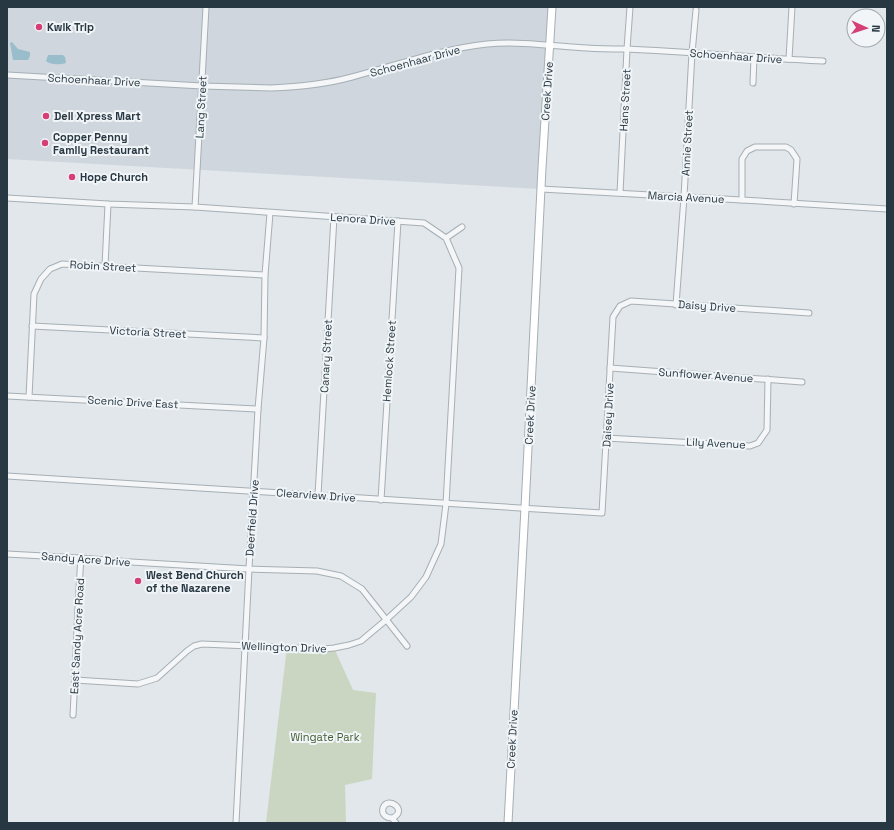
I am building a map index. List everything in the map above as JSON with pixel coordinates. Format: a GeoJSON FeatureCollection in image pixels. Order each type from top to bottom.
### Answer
{"type":"FeatureCollection","features":[{"type":"Feature","properties":{"kind":"street","name":"Lang Street"},"geometry":{"type":"LineString","coordinates":[[195,207],[206,7]]}},
{"type":"Feature","properties":{"kind":"street","name":"Creek Drive"},"geometry":{"type":"LineString","coordinates":[[508,823],[542,168],[552,7]]}},
{"type":"Feature","properties":{"kind":"street","name":"Hans Street"},"geometry":{"type":"LineString","coordinates":[[620,193],[630,7]]}},
{"type":"Feature","properties":{"kind":"street"},"geometry":{"type":"LineString","coordinates":[[789,59],[792,7]]}},
{"type":"Feature","properties":{"kind":"street","name":"Annie Street"},"geometry":{"type":"LineString","coordinates":[[676,304],[696,10]]}},
{"type":"Feature","properties":{"kind":"street","name":"Schoenhaar Drive"},"geometry":{"type":"LineString","coordinates":[[7,75],[202,86],[271,88],[310,85],[351,78],[442,52],[465,47],[488,44],[520,43],[823,62]]}},
{"type":"Feature","properties":{"kind":"street"},"geometry":{"type":"LineString","coordinates":[[753,83],[754,57]]}},
{"type":"Feature","properties":{"kind":"street"},"geometry":{"type":"LineString","coordinates":[[742,200],[742,159],[747,151],[755,147],[786,147],[791,150],[797,159],[794,204]]}},
{"type":"Feature","properties":{"kind":"street","name":"Marcia Avenue"},"geometry":{"type":"LineString","coordinates":[[542,189],[887,209]]}},
{"type":"Feature","properties":{"kind":"street","name":"Lenora Drive"},"geometry":{"type":"LineString","coordinates":[[7,198],[195,207],[424,223],[446,238]]}},
{"type":"Feature","properties":{"kind":"street"},"geometry":{"type":"LineString","coordinates":[[105,266],[108,204]]}},
{"type":"Feature","properties":{"kind":"street","name":"Deerfield Drive"},"geometry":{"type":"LineString","coordinates":[[236,823],[258,409],[264,338],[265,275],[270,213]]}},
{"type":"Feature","properties":{"kind":"street","name":"Canary Street"},"geometry":{"type":"LineString","coordinates":[[318,495],[334,217]]}},
{"type":"Feature","properties":{"kind":"street","name":"Hemlock Street"},"geometry":{"type":"LineString","coordinates":[[381,500],[398,222]]}},
{"type":"Feature","properties":{"kind":"street"},"geometry":{"type":"LineString","coordinates":[[446,504],[460,268],[446,238],[462,227]]}},
{"type":"Feature","properties":{"kind":"street","name":"Robin Street"},"geometry":{"type":"LineString","coordinates":[[29,397],[34,294],[41,279],[50,269],[62,264],[265,275]]}},
{"type":"Feature","properties":{"kind":"street","name":"Daisy Drive"},"geometry":{"type":"LineString","coordinates":[[612,317],[620,306],[631,301],[808,313]]}},
{"type":"Feature","properties":{"kind":"street","name":"Daisey Drive"},"geometry":{"type":"LineString","coordinates":[[602,513],[612,317]]}},
{"type":"Feature","properties":{"kind":"street","name":"Victoria Street"},"geometry":{"type":"LineString","coordinates":[[32,326],[264,338]]}},
{"type":"Feature","properties":{"kind":"street","name":"Sunflower Avenue"},"geometry":{"type":"LineString","coordinates":[[610,368],[802,382]]}},
{"type":"Feature","properties":{"kind":"street","name":"Lily Avenue"},"geometry":{"type":"LineString","coordinates":[[606,438],[750,446],[758,443],[767,430],[768,379]]}},
{"type":"Feature","properties":{"kind":"street","name":"Scenic Drive East"},"geometry":{"type":"LineString","coordinates":[[7,396],[258,409]]}},
{"type":"Feature","properties":{"kind":"street","name":"Clearview Drive"},"geometry":{"type":"LineString","coordinates":[[7,476],[602,513]]}},
{"type":"Feature","properties":{"kind":"street","name":"Wellington Drive"},"geometry":{"type":"LineString","coordinates":[[75,680],[138,684],[157,678],[187,651],[194,646],[202,644],[323,649],[349,645],[360,641],[411,597],[426,577],[441,544],[446,504]]}},
{"type":"Feature","properties":{"kind":"street","name":"Sandy Acre Drive"},"geometry":{"type":"LineString","coordinates":[[7,554],[249,569],[316,571],[341,576],[362,589],[407,646]]}},
{"type":"Feature","properties":{"kind":"street","name":"East Sandy Acre Road"},"geometry":{"type":"LineString","coordinates":[[73,715],[81,558]]}},
{"type":"Feature","properties":{"kind":"shaded area"},"geometry":{"type":"Polygon","coordinates":[[[7,7],[552,7],[541,189],[7,159],[7,7]]]}},
{"type":"Feature","properties":{"kind":"green space","name":"Wingate Park"},"geometry":{"type":"Polygon","coordinates":[[[287,647],[334,648],[353,690],[376,693],[372,779],[345,785],[346,823],[266,823],[287,647]]]}},
{"type":"Feature","properties":{"kind":"water"},"geometry":{"type":"Polygon","coordinates":[[[12,42],[18,49],[30,52],[28,60],[13,60],[10,43],[12,42]]]}},
{"type":"Feature","properties":{"kind":"water"},"geometry":{"type":"Polygon","coordinates":[[[48,55],[63,55],[66,63],[50,63],[46,61],[48,55]]]}},
{"type":"Feature","properties":{"kind":"place","name":"Kwik Trip"},"geometry":{"type":"Point","coordinates":[39,27]}},
{"type":"Feature","properties":{"kind":"place","name":"Deli Xpress Mart"},"geometry":{"type":"Point","coordinates":[46,116]}},
{"type":"Feature","properties":{"kind":"place","name":"Copper Penny Family Restaurant"},"geometry":{"type":"Point","coordinates":[45,143]}},
{"type":"Feature","properties":{"kind":"place","name":"Hope Church"},"geometry":{"type":"Point","coordinates":[72,177]}},
{"type":"Feature","properties":{"kind":"place","name":"West Bend Church of the Nazarene"},"geometry":{"type":"Point","coordinates":[138,581]}}]}
